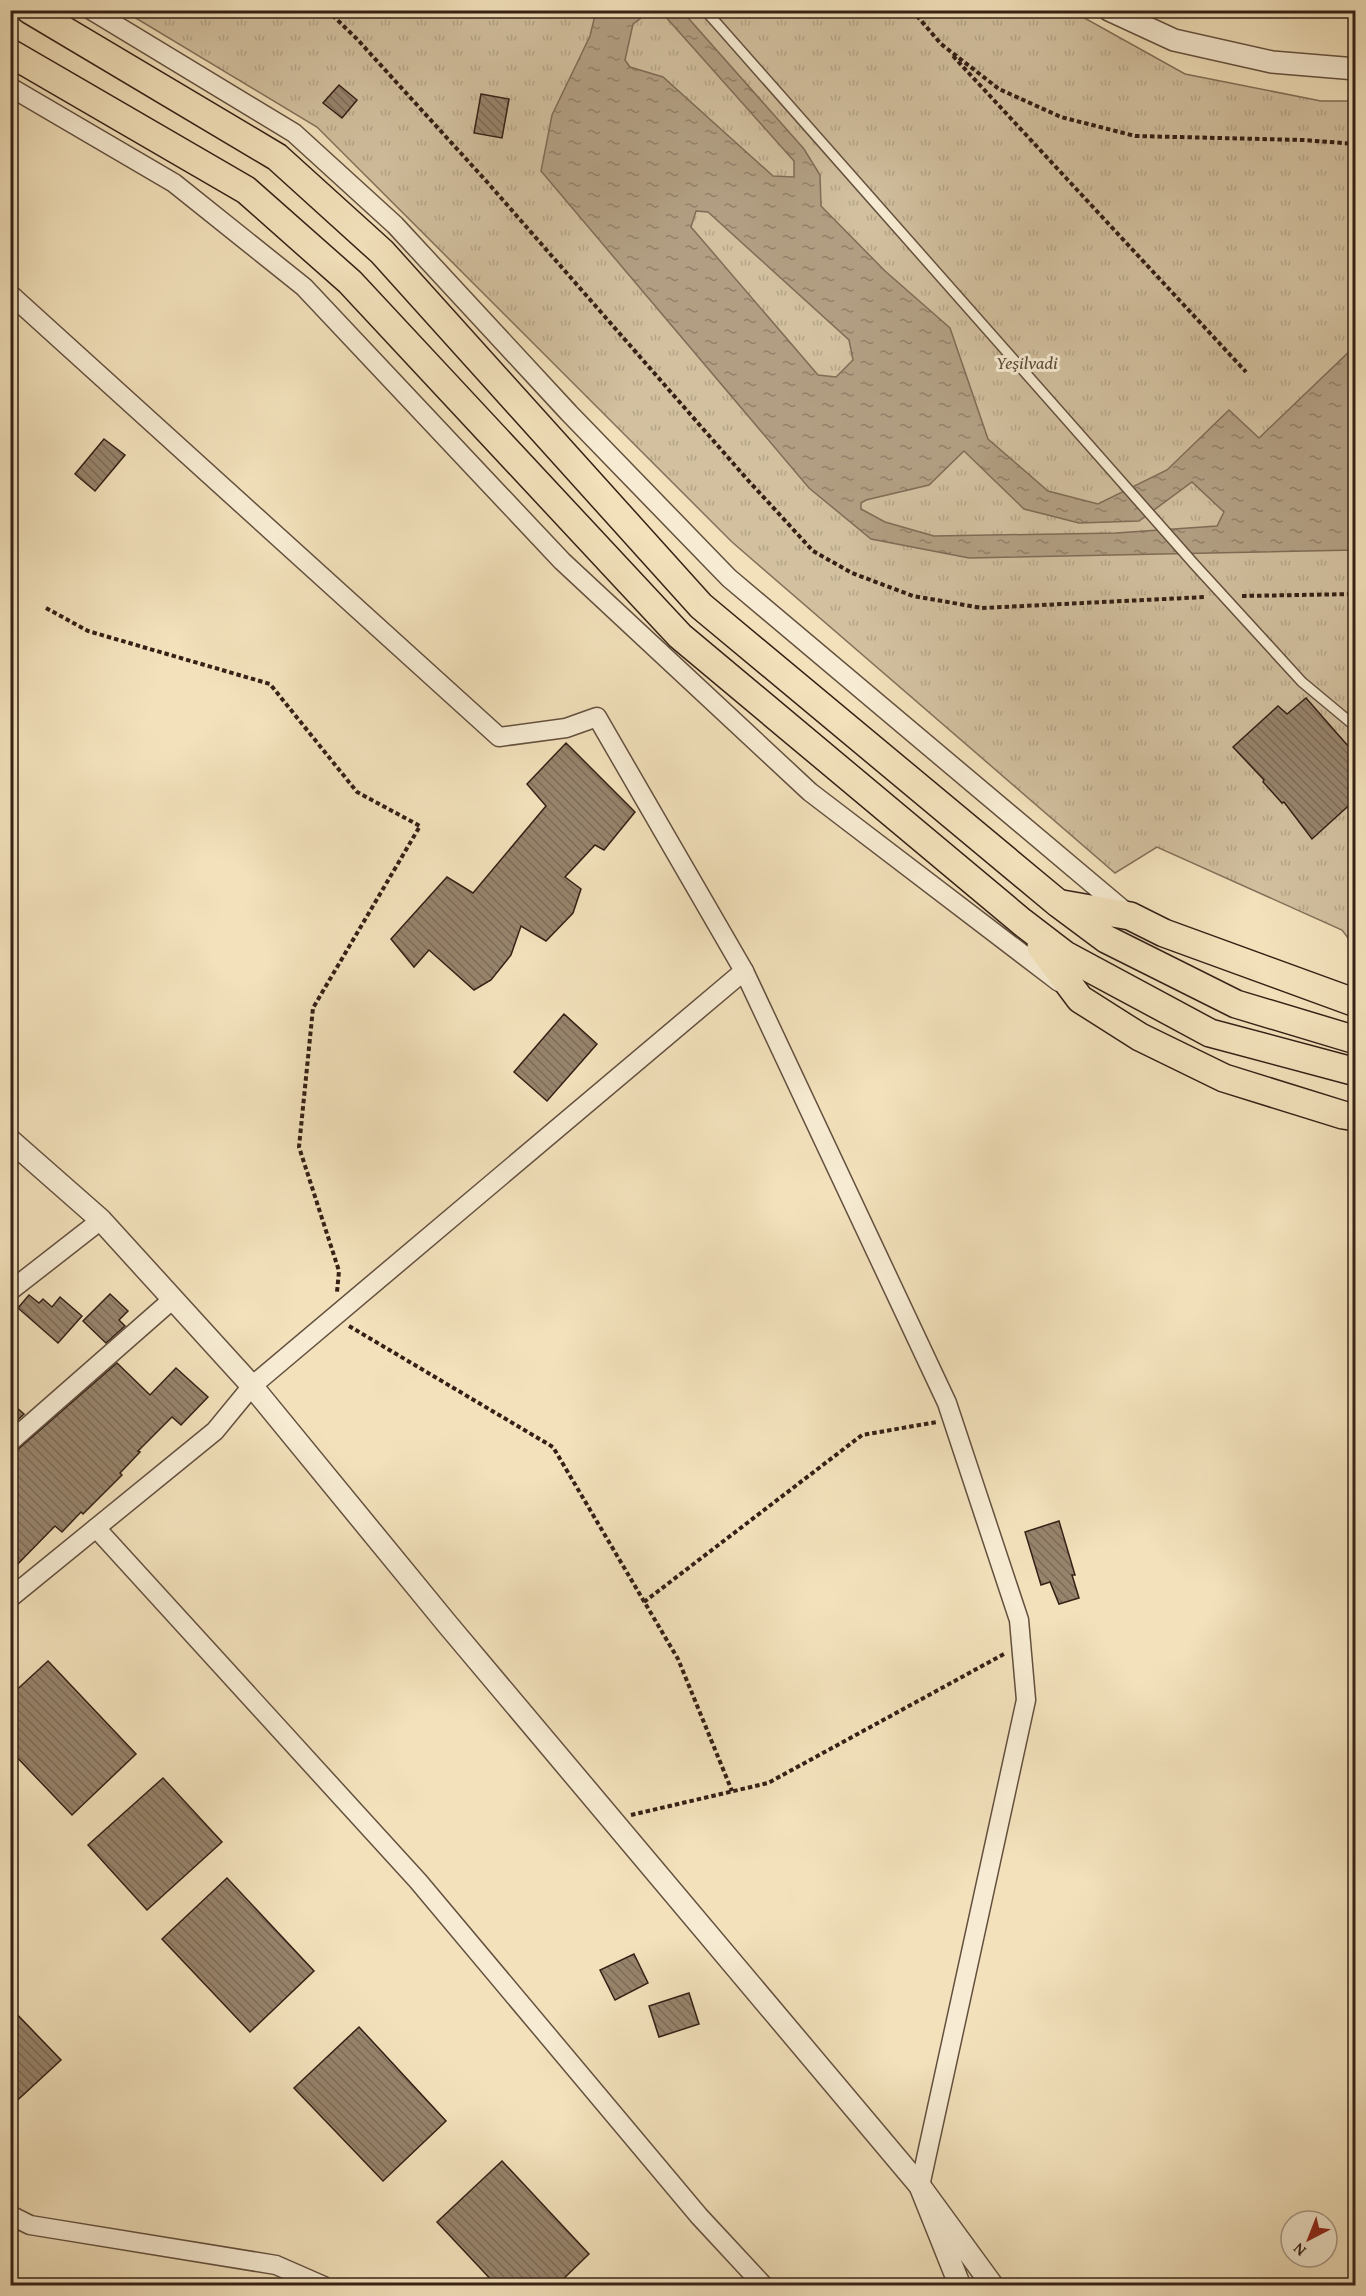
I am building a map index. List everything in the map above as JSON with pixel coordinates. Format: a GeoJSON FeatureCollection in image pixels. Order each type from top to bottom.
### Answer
{"type":"FeatureCollection","features":[{"type":"Feature","properties":{"kind":"main road"},"geometry":{"type":"LineString","coordinates":[[30,10],[277,157],[382,252],[701,606],[1059,904],[1106,939],[1236,1004],[1356,1040]]}},
{"type":"Feature","properties":{"kind":"main road"},"geometry":{"type":"LineString","coordinates":[[10,53],[246,190],[350,282],[680,636],[1022,922],[1065,955],[1210,1033],[1356,1072]]}},
{"type":"Feature","properties":{"kind":"main road"},"geometry":{"type":"LineString","coordinates":[[1059,904],[1130,916],[1164,933],[1356,1004]]}},
{"type":"Feature","properties":{"kind":"main road"},"geometry":{"type":"LineString","coordinates":[[1022,922],[1080,999],[1140,1037],[1224,1078],[1342,1115],[1356,1117]]}},
{"type":"Feature","properties":{"kind":"street"},"geometry":{"type":"LineString","coordinates":[[91,10],[294,134],[395,225],[569,413],[729,578],[1130,916]]}},
{"type":"Feature","properties":{"kind":"street"},"geometry":{"type":"LineString","coordinates":[[1109,10],[1174,40],[1272,62],[1356,69]]}},
{"type":"Feature","properties":{"kind":"street"},"geometry":{"type":"LineString","coordinates":[[10,87],[174,183],[304,287],[562,561],[810,792],[1080,999]]}},
{"type":"Feature","properties":{"kind":"street"},"geometry":{"type":"LineString","coordinates":[[10,294],[499,737],[566,728],[597,717],[744,971],[948,1403],[1019,1620],[1026,1700],[920,2186],[960,2286]]}},
{"type":"Feature","properties":{"kind":"street"},"geometry":{"type":"LineString","coordinates":[[10,1598],[215,1431],[252,1386],[744,971]]}},
{"type":"Feature","properties":{"kind":"street"},"geometry":{"type":"LineString","coordinates":[[10,1140],[101,1220],[252,1386],[441,1616],[920,2186],[993,2286]]}},
{"type":"Feature","properties":{"kind":"street"},"geometry":{"type":"LineString","coordinates":[[10,1291],[101,1220]]}},
{"type":"Feature","properties":{"kind":"street"},"geometry":{"type":"LineString","coordinates":[[10,1442],[173,1299]]}},
{"type":"Feature","properties":{"kind":"street"},"geometry":{"type":"LineString","coordinates":[[96,1528],[418,1881],[699,2216],[764,2286]]}},
{"type":"Feature","properties":{"kind":"street"},"geometry":{"type":"LineString","coordinates":[[10,2215],[30,2225],[276,2265],[324,2286]]}},
{"type":"Feature","properties":{"kind":"lane"},"geometry":{"type":"LineString","coordinates":[[705,10],[1195,565],[1226,596],[1302,682],[1356,727]]}},
{"type":"Feature","properties":{"kind":"path"},"geometry":{"type":"LineString","coordinates":[[327,10],[357,39],[488,183],[746,478],[813,551],[852,573],[913,596],[982,608],[1166,597],[1356,594]]}},
{"type":"Feature","properties":{"kind":"path"},"geometry":{"type":"LineString","coordinates":[[912,10],[1246,372]]}},
{"type":"Feature","properties":{"kind":"path"},"geometry":{"type":"LineString","coordinates":[[944,46],[999,89],[1061,117],[1135,136],[1303,140],[1356,144]]}},
{"type":"Feature","properties":{"kind":"path"},"geometry":{"type":"LineString","coordinates":[[46,608],[88,631],[270,684],[357,792],[420,826],[313,1008],[299,1147],[339,1271],[333,1317],[553,1447],[678,1659],[732,1791]]}},
{"type":"Feature","properties":{"kind":"path"},"geometry":{"type":"LineString","coordinates":[[644,1602],[862,1435],[953,1419]]}},
{"type":"Feature","properties":{"kind":"path"},"geometry":{"type":"LineString","coordinates":[[613,1819],[768,1783],[1021,1645]]}},
{"type":"Feature","properties":{"kind":"green space","name":"Yeşilvadi"},"geometry":{"type":"Polygon","coordinates":[[[124,11],[1072,11],[1185,74],[1321,101],[1355,101],[1355,947],[1342,930],[1157,847],[1115,873],[732,542],[317,127],[124,11]]]}},
{"type":"Feature","properties":{"kind":"water"},"geometry":{"type":"Polygon","coordinates":[[[596,11],[682,11],[804,149],[820,175],[821,206],[885,271],[950,328],[988,439],[1048,491],[1098,504],[1167,470],[1229,410],[1259,438],[1355,346],[1355,550],[969,558],[871,539],[809,488],[541,171],[552,115],[590,36],[596,11]],[[647,14],[633,24],[625,60],[630,67],[663,77],[773,176],[794,177],[794,161],[664,15],[647,14]],[[696,211],[691,227],[818,375],[836,377],[853,360],[849,340],[708,212],[696,211]],[[964,451],[929,485],[866,500],[861,503],[861,509],[885,522],[934,536],[1116,533],[1217,526],[1224,512],[1192,482],[1139,521],[1079,523],[1024,509],[964,451]]]}},
{"type":"Feature","properties":{"kind":"building"},"geometry":{"type":"Polygon","coordinates":[[[339,85],[357,100],[342,118],[323,103],[339,85]]]}},
{"type":"Feature","properties":{"kind":"building"},"geometry":{"type":"Polygon","coordinates":[[[481,94],[509,99],[502,138],[474,133],[481,94]]]}},
{"type":"Feature","properties":{"kind":"building"},"geometry":{"type":"Polygon","coordinates":[[[104,439],[125,455],[95,491],[75,474],[104,439]]]}},
{"type":"Feature","properties":{"kind":"building"},"geometry":{"type":"Polygon","coordinates":[[[1306,698],[1356,755],[1356,782],[1348,788],[1356,799],[1312,839],[1284,802],[1282,803],[1233,747],[1278,706],[1287,714],[1306,698]]]}},
{"type":"Feature","properties":{"kind":"building"},"geometry":{"type":"Polygon","coordinates":[[[566,743],[635,812],[604,850],[595,845],[565,877],[581,889],[573,913],[546,941],[521,926],[511,955],[491,980],[474,990],[429,950],[414,967],[391,939],[447,877],[473,893],[546,806],[527,784],[566,743]]]}},
{"type":"Feature","properties":{"kind":"building"},"geometry":{"type":"Polygon","coordinates":[[[564,1014],[597,1044],[547,1101],[514,1072],[564,1014]]]}},
{"type":"Feature","properties":{"kind":"building"},"geometry":{"type":"Polygon","coordinates":[[[110,1294],[128,1311],[119,1320],[125,1326],[106,1343],[83,1321],[110,1294]]]}},
{"type":"Feature","properties":{"kind":"building"},"geometry":{"type":"Polygon","coordinates":[[[29,1295],[39,1303],[43,1299],[52,1307],[60,1297],[82,1316],[58,1343],[18,1308],[29,1295]]]}},
{"type":"Feature","properties":{"kind":"building"},"geometry":{"type":"Polygon","coordinates":[[[117,1363],[150,1395],[176,1368],[208,1397],[181,1425],[172,1417],[138,1451],[140,1452],[120,1473],[122,1475],[83,1514],[81,1512],[62,1532],[55,1526],[10,1572],[10,1502],[18,1494],[10,1485],[10,1453],[17,1450],[117,1363]]]}},
{"type":"Feature","properties":{"kind":"building"},"geometry":{"type":"Polygon","coordinates":[[[10,1402],[24,1414],[10,1427],[10,1402]]]}},
{"type":"Feature","properties":{"kind":"building"},"geometry":{"type":"Polygon","coordinates":[[[1059,1521],[1075,1575],[1072,1575],[1079,1598],[1059,1604],[1050,1582],[1041,1585],[1025,1532],[1059,1521]]]}},
{"type":"Feature","properties":{"kind":"building"},"geometry":{"type":"Polygon","coordinates":[[[48,1661],[136,1754],[72,1815],[10,1750],[10,1696],[48,1661]]]}},
{"type":"Feature","properties":{"kind":"building"},"geometry":{"type":"Polygon","coordinates":[[[163,1778],[222,1842],[147,1910],[88,1845],[163,1778]]]}},
{"type":"Feature","properties":{"kind":"building"},"geometry":{"type":"Polygon","coordinates":[[[227,1878],[314,1971],[250,2032],[162,1939],[227,1878]]]}},
{"type":"Feature","properties":{"kind":"building"},"geometry":{"type":"Polygon","coordinates":[[[634,1954],[648,1983],[615,2000],[600,1970],[634,1954]]]}},
{"type":"Feature","properties":{"kind":"building"},"geometry":{"type":"Polygon","coordinates":[[[689,1993],[699,2024],[659,2037],[649,2006],[689,1993]]]}},
{"type":"Feature","properties":{"kind":"building"},"geometry":{"type":"Polygon","coordinates":[[[10,2007],[61,2060],[10,2107],[10,2007]]]}},
{"type":"Feature","properties":{"kind":"building"},"geometry":{"type":"Polygon","coordinates":[[[359,2027],[446,2121],[383,2181],[294,2088],[359,2027]]]}},
{"type":"Feature","properties":{"kind":"building"},"geometry":{"type":"Polygon","coordinates":[[[502,2161],[589,2254],[556,2286],[497,2286],[437,2222],[502,2161]]]}}]}
